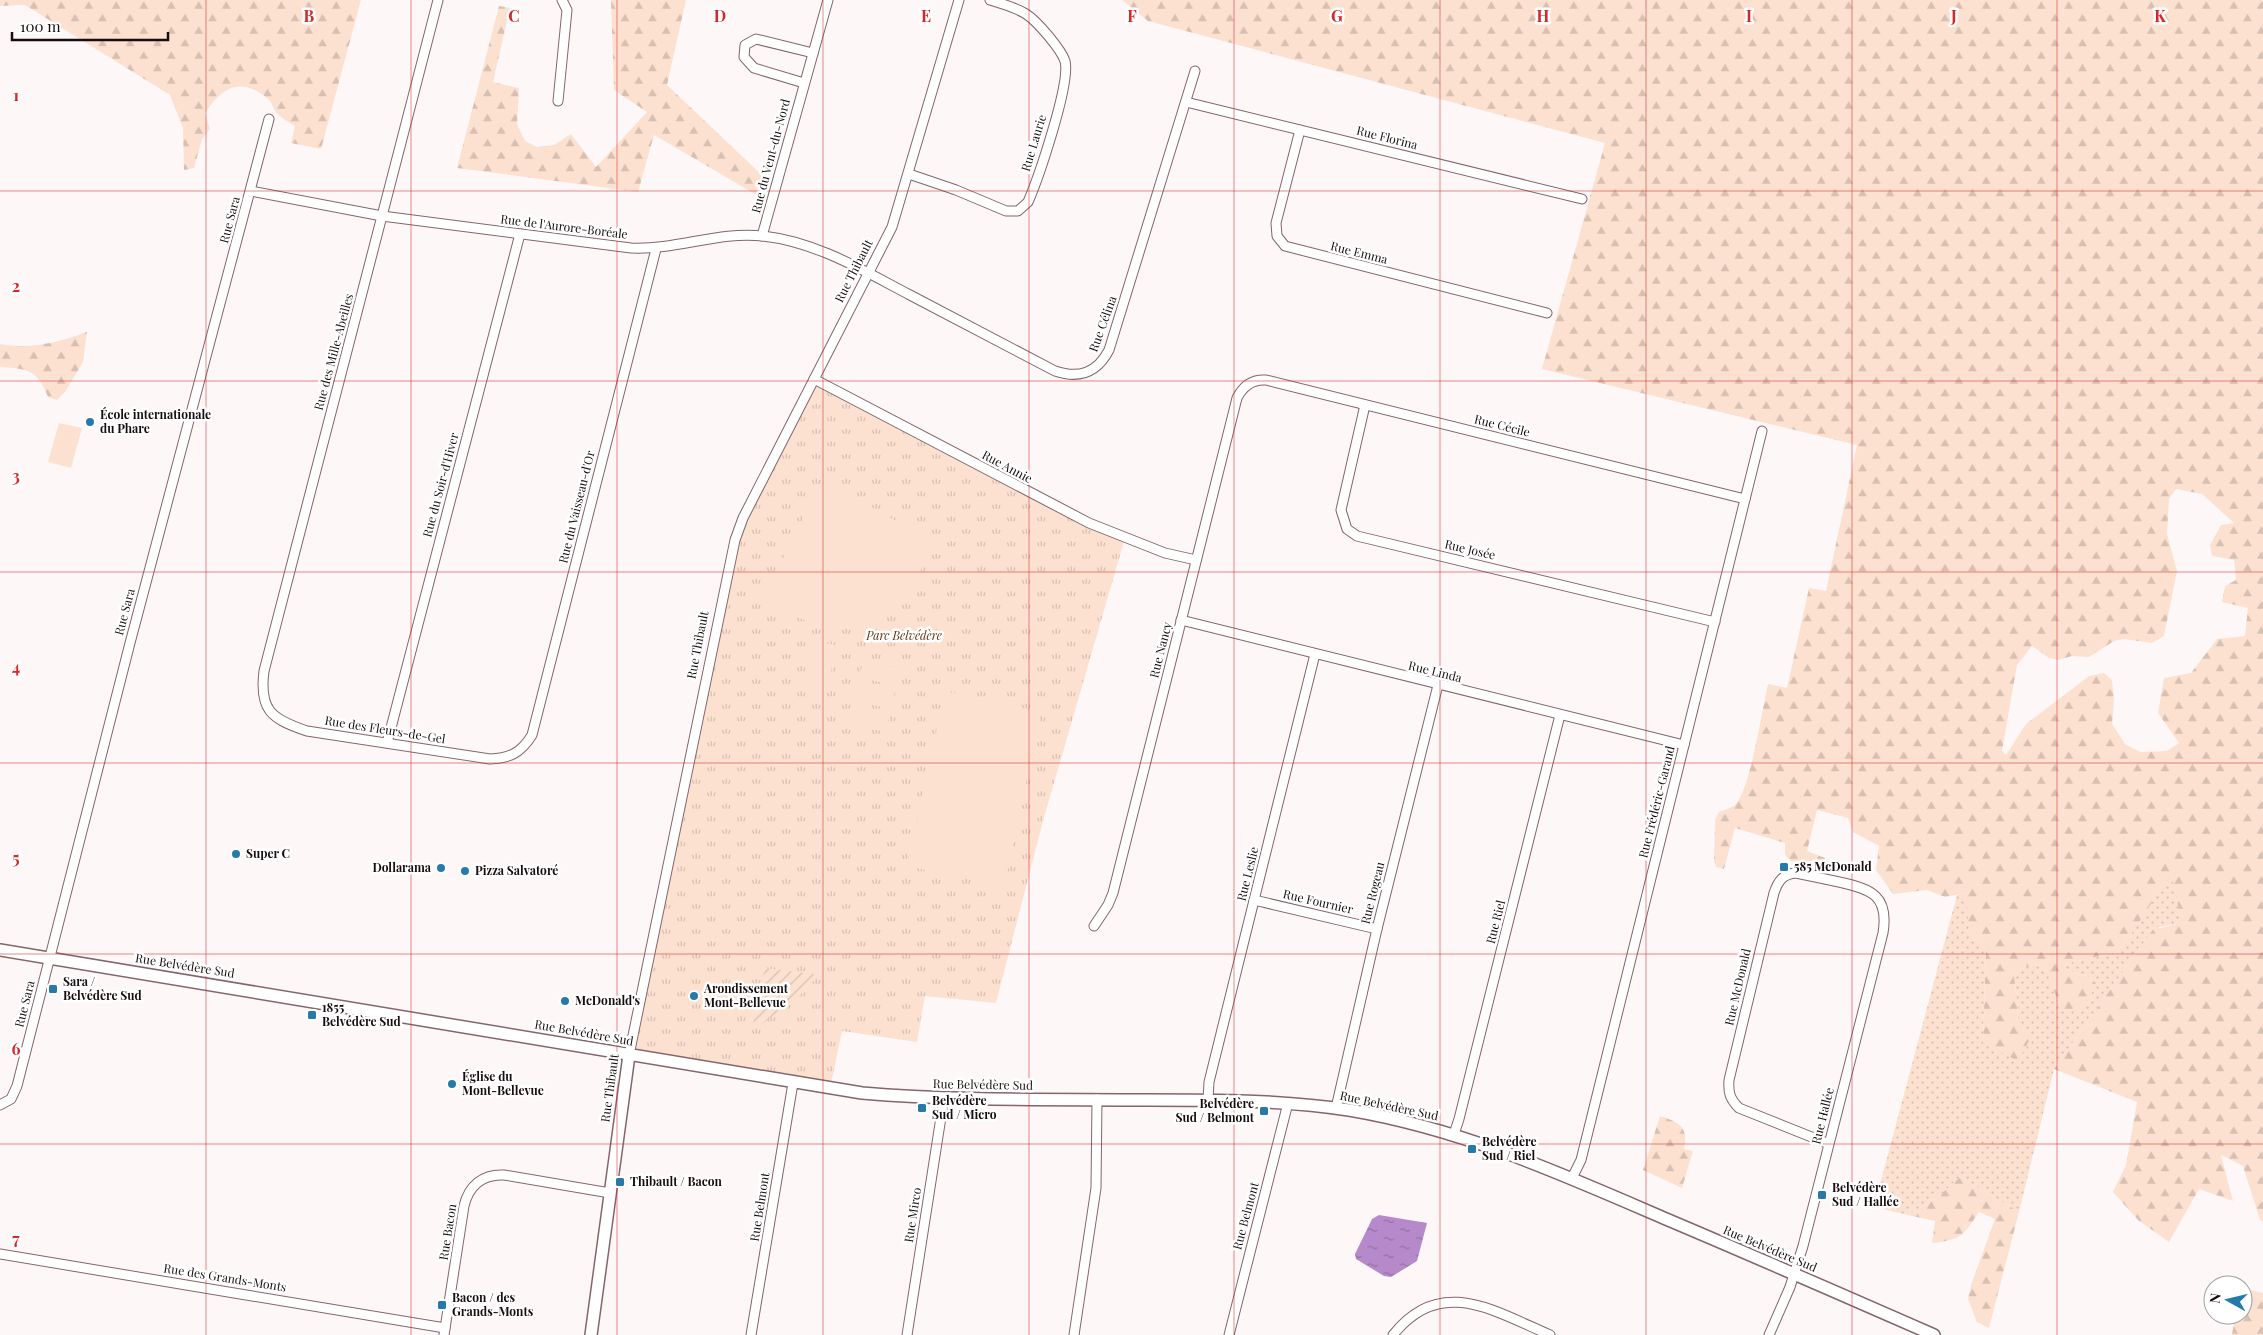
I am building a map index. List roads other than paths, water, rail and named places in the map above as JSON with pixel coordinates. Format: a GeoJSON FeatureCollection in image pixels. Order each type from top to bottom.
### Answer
{"type":"FeatureCollection","features":[{"type":"Feature","properties":{"kind":"street","name":"Rue des Mille-Abeilles"},"geometry":{"type":"LineString","coordinates":[[268,710],[263,699],[264,671],[438,0]]}},
{"type":"Feature","properties":{"kind":"street"},"geometry":{"type":"LineString","coordinates":[[558,101],[567,10],[562,0]]}},
{"type":"Feature","properties":{"kind":"street","name":"Rue du Vent-du-Nord"},"geometry":{"type":"LineString","coordinates":[[762,236],[828,0]]}},
{"type":"Feature","properties":{"kind":"street","name":"Rue Thibault"},"geometry":{"type":"LineString","coordinates":[[591,1335],[629,1055],[732,550],[743,518],[892,227],[909,174],[958,0]]}},
{"type":"Feature","properties":{"kind":"street","name":"Rue Laurie"},"geometry":{"type":"LineString","coordinates":[[909,174],[956,190],[1006,212],[1018,211],[1028,202],[1065,81],[1065,62],[1061,52],[1028,15],[990,0]]}},
{"type":"Feature","properties":{"kind":"street"},"geometry":{"type":"LineString","coordinates":[[804,83],[754,68],[744,57],[745,45],[756,39],[813,53]]}},
{"type":"Feature","properties":{"kind":"street","name":"Rue Célina"},"geometry":{"type":"LineString","coordinates":[[868,273],[1055,371],[1068,375],[1089,372],[1104,360],[1109,350],[1194,71]]}},
{"type":"Feature","properties":{"kind":"street","name":"Rue Florina"},"geometry":{"type":"LineString","coordinates":[[1186,102],[1582,199]]}},
{"type":"Feature","properties":{"kind":"street","name":"Rue Sara"},"geometry":{"type":"LineString","coordinates":[[0,1105],[8,1102],[15,1093],[130,643],[270,119]]}},
{"type":"Feature","properties":{"kind":"street","name":"Rue Emma"},"geometry":{"type":"LineString","coordinates":[[1300,130],[1276,223],[1277,236],[1285,246],[1547,313]]}},
{"type":"Feature","properties":{"kind":"street","name":"Rue de l'Aurore-Boréale"},"geometry":{"type":"LineString","coordinates":[[251,191],[382,216],[656,249],[722,237],[762,236],[805,245],[868,273]]}},
{"type":"Feature","properties":{"kind":"street","name":"Rue du Soir-d'Hiver"},"geometry":{"type":"LineString","coordinates":[[387,743],[520,234]]}},
{"type":"Feature","properties":{"kind":"street","name":"Rue du Vaisseau-d'Or"},"geometry":{"type":"LineString","coordinates":[[504,758],[519,751],[532,735],[656,249]]}},
{"type":"Feature","properties":{"kind":"street","name":"Rue Annie"},"geometry":{"type":"LineString","coordinates":[[814,379],[1089,523],[1165,553],[1196,560]]}},
{"type":"Feature","properties":{"kind":"street","name":"Rue Cécile"},"geometry":{"type":"LineString","coordinates":[[1252,382],[1266,380],[1745,500]]}},
{"type":"Feature","properties":{"kind":"street","name":"Rue Nancy"},"geometry":{"type":"LineString","coordinates":[[1094,926],[1102,916],[1113,893],[1237,398],[1243,388],[1252,382]]}},
{"type":"Feature","properties":{"kind":"street","name":"Rue Josée"},"geometry":{"type":"LineString","coordinates":[[1365,405],[1341,510],[1347,529],[1357,536],[1715,622]]}},
{"type":"Feature","properties":{"kind":"street","name":"Rue Frédéric-Garand"},"geometry":{"type":"LineString","coordinates":[[1572,1178],[1581,1160],[1762,431]]}},
{"type":"Feature","properties":{"kind":"street","name":"Rue Linda"},"geometry":{"type":"LineString","coordinates":[[1181,620],[1684,745]]}},
{"type":"Feature","properties":{"kind":"street","name":"Rue Leslie"},"geometry":{"type":"LineString","coordinates":[[1208,1100],[1209,1082],[1315,654]]}},
{"type":"Feature","properties":{"kind":"street","name":"Rue Rogeau"},"geometry":{"type":"LineString","coordinates":[[1336,1108],[1377,929],[1438,685]]}},
{"type":"Feature","properties":{"kind":"street","name":"Rue des Fleurs-de-Gel"},"geometry":{"type":"LineString","coordinates":[[268,710],[278,720],[306,731],[478,758],[504,758]]}},
{"type":"Feature","properties":{"kind":"street","name":"Rue Riel"},"geometry":{"type":"LineString","coordinates":[[1454,1134],[1462,1109],[1560,715]]}},
{"type":"Feature","properties":{"kind":"street","name":"Rue McDonald"},"geometry":{"type":"LineString","coordinates":[[1829,1144],[1740,1108],[1732,1101],[1728,1092],[1729,1080],[1778,882],[1784,876],[1796,873],[1865,888],[1879,900]]}},
{"type":"Feature","properties":{"kind":"street","name":"Rue Fournier"},"geometry":{"type":"LineString","coordinates":[[1254,900],[1377,929]]}},
{"type":"Feature","properties":{"kind":"street","name":"Rue Hallée"},"geometry":{"type":"LineString","coordinates":[[1769,1335],[1794,1274],[1883,933],[1885,918],[1879,900]]}},
{"type":"Feature","properties":{"kind":"street","name":"Rue Belvédère Sud"},"geometry":{"type":"LineString","coordinates":[[0,950],[862,1093],[944,1098],[1208,1100],[1288,1103],[1336,1108],[1389,1118],[1454,1134],[1572,1178],[1934,1335]]}},
{"type":"Feature","properties":{"kind":"street","name":"Rue Belmont"},"geometry":{"type":"LineString","coordinates":[[751,1335],[793,1083]]}},
{"type":"Feature","properties":{"kind":"street","name":"Rue Mirco"},"geometry":{"type":"LineString","coordinates":[[907,1335],[944,1098]]}},
{"type":"Feature","properties":{"kind":"street"},"geometry":{"type":"LineString","coordinates":[[1074,1335],[1096,1188],[1097,1099]]}},
{"type":"Feature","properties":{"kind":"street","name":"Rue Belmont"},"geometry":{"type":"LineString","coordinates":[[1229,1335],[1288,1103]]}},
{"type":"Feature","properties":{"kind":"street","name":"Rue Bacon"},"geometry":{"type":"LineString","coordinates":[[445,1332],[464,1206],[466,1196],[472,1186],[481,1179],[493,1175],[504,1175],[610,1193]]}},
{"type":"Feature","properties":{"kind":"street","name":"Rue des Grands-Monts"},"geometry":{"type":"LineString","coordinates":[[0,1254],[445,1332]]}},
{"type":"Feature","properties":{"kind":"street"},"geometry":{"type":"LineString","coordinates":[[1393,1335],[1418,1311],[1451,1301],[1474,1303],[1550,1335]]}},
{"type":"Feature","properties":{"kind":"water"},"geometry":{"type":"Polygon","coordinates":[[[1379,1215],[1427,1223],[1417,1261],[1391,1277],[1384,1276],[1356,1259],[1355,1254],[1372,1219],[1379,1215]]]}},
{"type":"Feature","properties":{"kind":"place","name":"École internationale du Phare"},"geometry":{"type":"Point","coordinates":[90,422]}},
{"type":"Feature","properties":{"kind":"place","name":"Super C"},"geometry":{"type":"Point","coordinates":[236,854]}},
{"type":"Feature","properties":{"kind":"place","name":"585 McDonald"},"geometry":{"type":"Point","coordinates":[1784,867]}},
{"type":"Feature","properties":{"kind":"place","name":"Dollarama"},"geometry":{"type":"Point","coordinates":[441,868]}},
{"type":"Feature","properties":{"kind":"place","name":"Pizza Salvatoré"},"geometry":{"type":"Point","coordinates":[465,871]}},
{"type":"Feature","properties":{"kind":"place","name":"Sara / Belvédère Sud"},"geometry":{"type":"Point","coordinates":[53,989]}},
{"type":"Feature","properties":{"kind":"place","name":"Arondissement Mont-Bellevue"},"geometry":{"type":"Point","coordinates":[694,996]}},
{"type":"Feature","properties":{"kind":"place","name":"McDonald's"},"geometry":{"type":"Point","coordinates":[565,1001]}},
{"type":"Feature","properties":{"kind":"place","name":"1855 Belvédère Sud"},"geometry":{"type":"Point","coordinates":[312,1015]}},
{"type":"Feature","properties":{"kind":"place","name":"Église du Mont-Bellevue"},"geometry":{"type":"Point","coordinates":[452,1084]}},
{"type":"Feature","properties":{"kind":"place","name":"Belvédère Sud / Micro"},"geometry":{"type":"Point","coordinates":[922,1108]}},
{"type":"Feature","properties":{"kind":"place","name":"Belvédère Sud / Belmont"},"geometry":{"type":"Point","coordinates":[1264,1111]}},
{"type":"Feature","properties":{"kind":"place","name":"Belvédère Sud / Riel"},"geometry":{"type":"Point","coordinates":[1472,1149]}},
{"type":"Feature","properties":{"kind":"place","name":"Thibault / Bacon"},"geometry":{"type":"Point","coordinates":[620,1182]}},
{"type":"Feature","properties":{"kind":"place","name":"Belvédère Sud / Hallée"},"geometry":{"type":"Point","coordinates":[1822,1195]}},
{"type":"Feature","properties":{"kind":"place","name":"Bacon / des Grands-Monts"},"geometry":{"type":"Point","coordinates":[442,1305]}},
{"type":"Feature","properties":{"kind":"park label","name":"Parc Belvédère"},"geometry":{"type":"Point","coordinates":[904,636]}}]}
